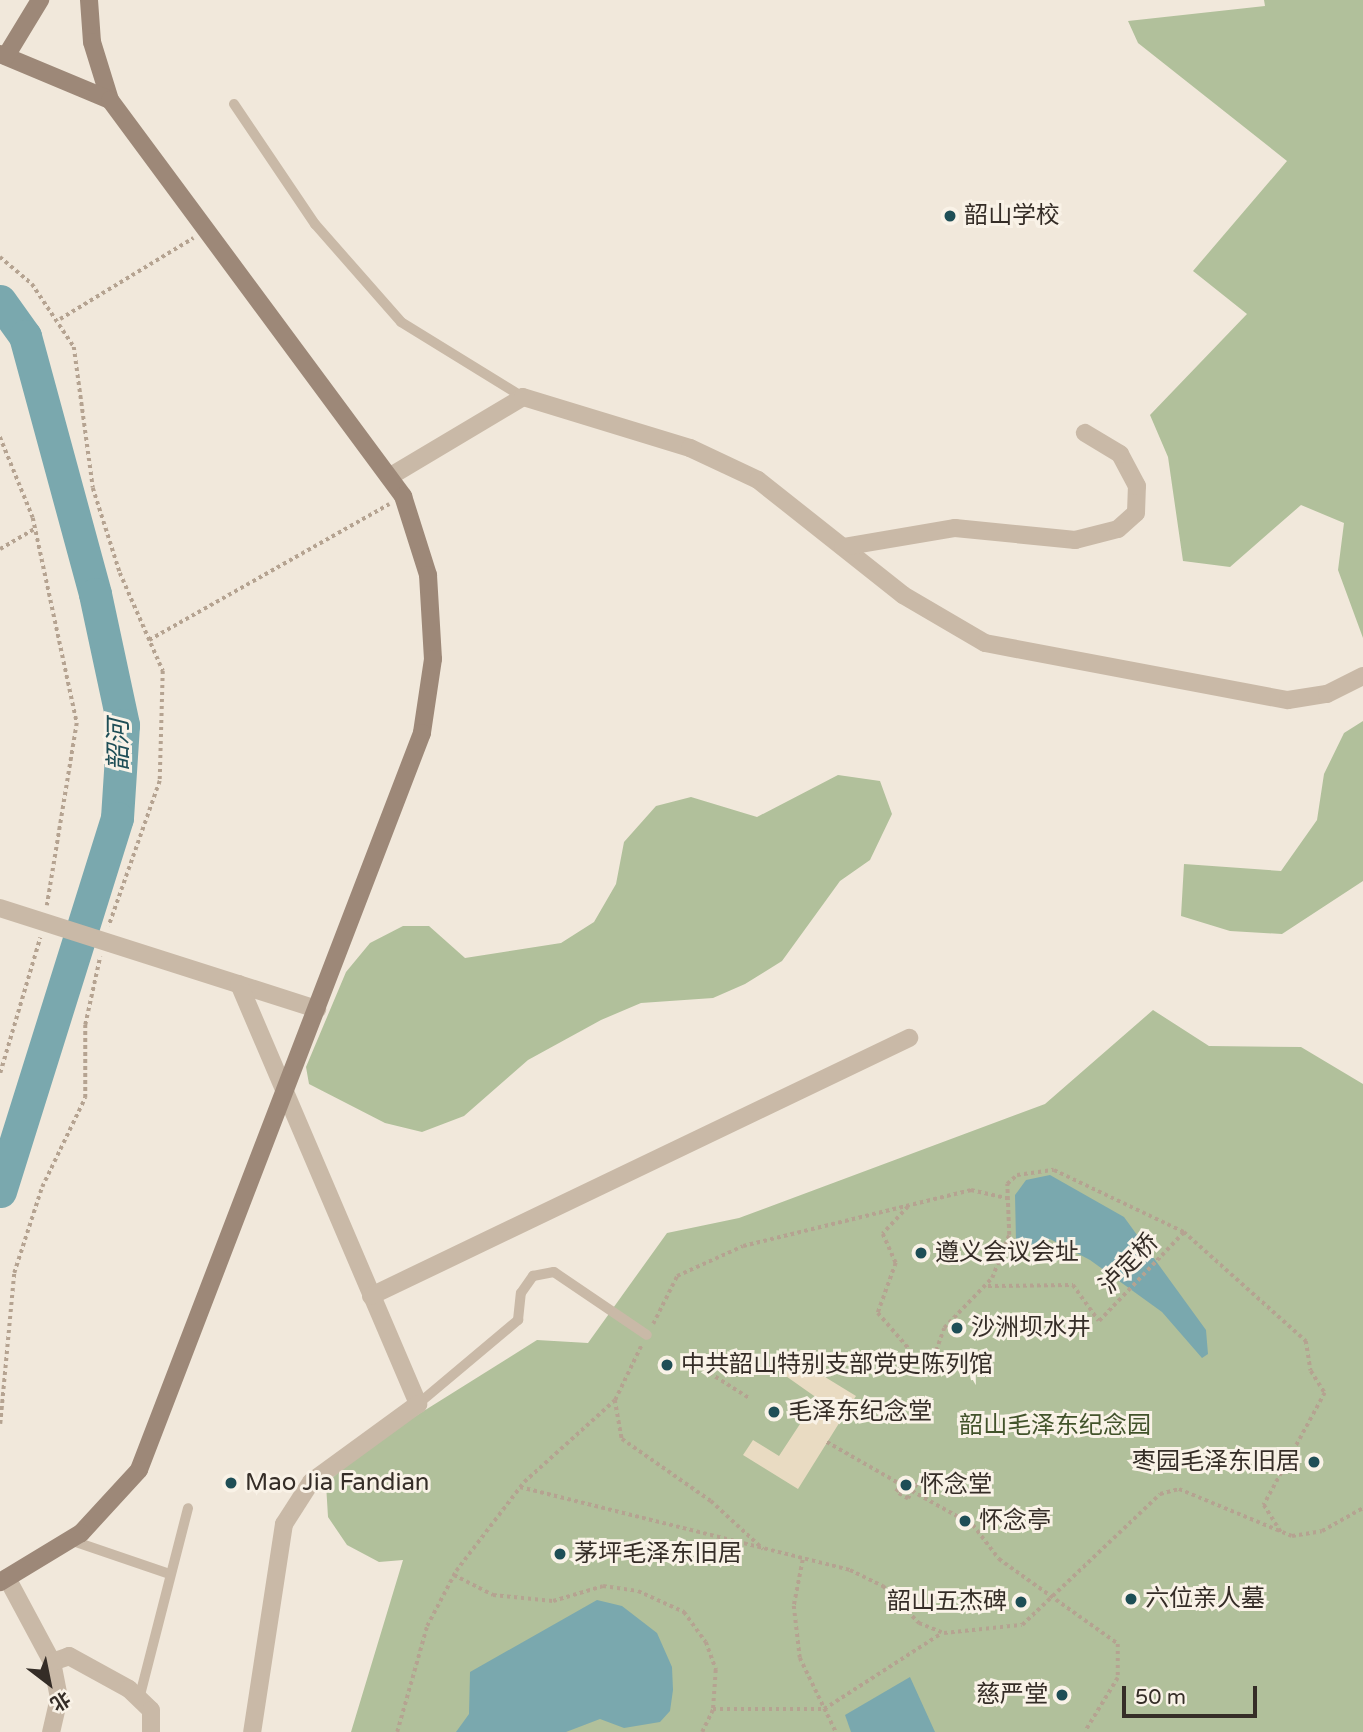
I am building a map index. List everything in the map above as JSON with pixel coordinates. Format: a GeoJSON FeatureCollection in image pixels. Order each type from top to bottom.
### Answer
{"type":"FeatureCollection","features":[{"type":"Feature","properties":{"kind":"main road"},"geometry":{"type":"LineString","coordinates":[[40,0],[3,55],[110,100]]}},
{"type":"Feature","properties":{"kind":"main road"},"geometry":{"type":"LineString","coordinates":[[3,1580],[70,1540],[139,1470],[288,1095],[317,1009],[422,733],[430,687],[428,575],[403,496],[110,100],[92,42],[89,0]]}},
{"type":"Feature","properties":{"kind":"street"},"geometry":{"type":"LineString","coordinates":[[389,477],[523,397],[690,448],[758,480],[904,595],[985,643],[1288,700],[1327,694],[1363,676]]}},
{"type":"Feature","properties":{"kind":"street"},"geometry":{"type":"LineString","coordinates":[[843,547],[955,528],[1075,541],[1118,529],[1136,513],[1137,486],[1121,454],[1085,433]]}},
{"type":"Feature","properties":{"kind":"street"},"geometry":{"type":"LineString","coordinates":[[0,908],[317,1009]]}},
{"type":"Feature","properties":{"kind":"street"},"geometry":{"type":"LineString","coordinates":[[239,984],[418,1404],[310,1482],[284,1524],[252,1732]]}},
{"type":"Feature","properties":{"kind":"street"},"geometry":{"type":"LineString","coordinates":[[371,1296],[908,1038]]}},
{"type":"Feature","properties":{"kind":"street"},"geometry":{"type":"LineString","coordinates":[[3,1580],[52,1662],[60,1698],[51,1732]]}},
{"type":"Feature","properties":{"kind":"street"},"geometry":{"type":"LineString","coordinates":[[52,1662],[69,1656],[139,1699],[151,1710],[151,1732]]}},
{"type":"Feature","properties":{"kind":"lane"},"geometry":{"type":"LineString","coordinates":[[234,104],[315,224],[401,321],[523,397]]}},
{"type":"Feature","properties":{"kind":"lane"},"geometry":{"type":"LineString","coordinates":[[418,1404],[518,1320],[521,1293],[533,1276],[554,1272],[647,1335]]}},
{"type":"Feature","properties":{"kind":"lane"},"geometry":{"type":"LineString","coordinates":[[139,1699],[188,1508]]}},
{"type":"Feature","properties":{"kind":"lane"},"geometry":{"type":"LineString","coordinates":[[70,1540],[170,1574]]}},
{"type":"Feature","properties":{"kind":"path"},"geometry":{"type":"LineString","coordinates":[[61,319],[206,230]]}},
{"type":"Feature","properties":{"kind":"path"},"geometry":{"type":"LineString","coordinates":[[0,257],[61,319],[74,347],[93,488],[148,640],[163,671],[167,705],[160,781],[100,939],[86,1025],[85,1098],[43,1187],[14,1273],[0,1424]]}},
{"type":"Feature","properties":{"kind":"path"},"geometry":{"type":"LineString","coordinates":[[0,437],[36,528],[76,723],[73,774],[49,922],[0,1073]]}},
{"type":"Feature","properties":{"kind":"path"},"geometry":{"type":"LineString","coordinates":[[148,640],[403,496]]}},
{"type":"Feature","properties":{"kind":"path"},"geometry":{"type":"LineString","coordinates":[[0,548],[36,528]]}},
{"type":"Feature","properties":{"kind":"path"},"geometry":{"type":"LineString","coordinates":[[908,1207],[883,1234],[896,1263],[878,1313],[923,1365],[932,1364],[944,1328],[987,1286],[1009,1235],[1007,1185],[1017,1175],[1054,1170],[1184,1232],[1306,1341],[1311,1371],[1325,1393],[1264,1505],[1282,1534]]}},
{"type":"Feature","properties":{"kind":"path"},"geometry":{"type":"LineString","coordinates":[[397,1732],[427,1626],[454,1575],[520,1488],[615,1400],[677,1276],[714,1257],[771,1237],[908,1207],[971,1190],[1007,1198]]}},
{"type":"Feature","properties":{"kind":"path","name":"泸定桥"},"geometry":{"type":"LineString","coordinates":[[987,1286],[1073,1285],[1099,1321],[1184,1232]]}},
{"type":"Feature","properties":{"kind":"path"},"geometry":{"type":"LineString","coordinates":[[686,1358],[749,1398]]}},
{"type":"Feature","properties":{"kind":"path"},"geometry":{"type":"LineString","coordinates":[[615,1400],[622,1439],[711,1501],[764,1551]]}},
{"type":"Feature","properties":{"kind":"path"},"geometry":{"type":"LineString","coordinates":[[827,1442],[900,1484]]}},
{"type":"Feature","properties":{"kind":"path"},"geometry":{"type":"LineString","coordinates":[[905,1477],[916,1484],[908,1499],[896,1492],[900,1484],[905,1477]]}},
{"type":"Feature","properties":{"kind":"path"},"geometry":{"type":"LineString","coordinates":[[520,1488],[803,1560],[883,1586],[919,1623],[944,1633]]}},
{"type":"Feature","properties":{"kind":"path"},"geometry":{"type":"LineString","coordinates":[[713,1709],[824,1709],[944,1633],[1021,1625],[1055,1596],[1160,1494],[1179,1489],[1282,1534],[1322,1531],[1363,1508]]}},
{"type":"Feature","properties":{"kind":"path"},"geometry":{"type":"LineString","coordinates":[[912,1491],[973,1525],[999,1559],[1111,1635],[1123,1656],[1118,1678],[1085,1732]]}},
{"type":"Feature","properties":{"kind":"path"},"geometry":{"type":"LineString","coordinates":[[803,1560],[794,1606],[800,1658],[833,1731]]}},
{"type":"Feature","properties":{"kind":"path"},"geometry":{"type":"LineString","coordinates":[[454,1575],[493,1595],[541,1600],[603,1586],[638,1591],[684,1612],[706,1642],[716,1670],[713,1709],[702,1732]]}},
{"type":"Feature","properties":{"kind":"green space"},"geometry":{"type":"Polygon","coordinates":[[[1264,0],[1363,0],[1363,638],[1338,570],[1344,523],[1301,505],[1230,567],[1183,561],[1168,457],[1150,415],[1247,314],[1193,271],[1287,161],[1138,43],[1128,21],[1265,6],[1264,0]]]}},
{"type":"Feature","properties":{"kind":"green space"},"geometry":{"type":"Polygon","coordinates":[[[1363,721],[1363,881],[1282,934],[1230,931],[1181,916],[1184,864],[1281,871],[1317,820],[1324,774],[1344,733],[1363,721]]]}},
{"type":"Feature","properties":{"kind":"green space"},"geometry":{"type":"Polygon","coordinates":[[[838,775],[880,781],[892,814],[870,860],[840,881],[782,961],[745,984],[713,998],[641,1003],[601,1020],[528,1060],[464,1116],[422,1132],[385,1123],[309,1084],[306,1067],[346,972],[370,943],[403,926],[429,926],[465,958],[561,943],[594,922],[616,884],[624,842],[656,806],[691,797],[757,817],[838,775]]]}},
{"type":"Feature","properties":{"kind":"green space","name":"韶山毛泽东纪念园"},"geometry":{"type":"Polygon","coordinates":[[[1153,1010],[1209,1046],[1301,1047],[1363,1084],[1363,1732],[351,1732],[403,1560],[379,1562],[347,1545],[328,1517],[326,1484],[363,1449],[537,1340],[588,1343],[667,1233],[739,1218],[1045,1104],[1153,1010]]]}},
{"type":"Feature","properties":{"kind":"shaded area"},"geometry":{"type":"Polygon","coordinates":[[[794,1358],[856,1396],[798,1489],[743,1455],[753,1440],[779,1456],[817,1398],[783,1374],[794,1358]]]}},
{"type":"Feature","properties":{"kind":"water"},"geometry":{"type":"Polygon","coordinates":[[[1050,1175],[1124,1217],[1206,1330],[1208,1354],[1202,1358],[1162,1312],[1090,1260],[1050,1239],[1025,1247],[1016,1241],[1015,1195],[1026,1180],[1050,1175]]]}},
{"type":"Feature","properties":{"kind":"water"},"geometry":{"type":"Polygon","coordinates":[[[597,1600],[622,1606],[657,1633],[672,1667],[673,1690],[670,1711],[660,1722],[624,1728],[600,1719],[566,1732],[456,1732],[469,1714],[470,1672],[597,1600]]]}},
{"type":"Feature","properties":{"kind":"water"},"geometry":{"type":"Polygon","coordinates":[[[910,1677],[935,1732],[851,1732],[845,1715],[910,1677]]]}},
{"type":"Feature","properties":{"kind":"waterway","name":"韶河"},"geometry":{"type":"LineString","coordinates":[[0,301],[25,336],[95,594],[123,725],[117,818],[0,1191]]}},
{"type":"Feature","properties":{"kind":"place","name":"韶山学校"},"geometry":{"type":"Point","coordinates":[950,216]}},
{"type":"Feature","properties":{"kind":"place","name":"遵义会议会址"},"geometry":{"type":"Point","coordinates":[921,1253]}},
{"type":"Feature","properties":{"kind":"place","name":"沙洲坝水井"},"geometry":{"type":"Point","coordinates":[957,1328]}},
{"type":"Feature","properties":{"kind":"place","name":"中共韶山特别支部党史陈列馆"},"geometry":{"type":"Point","coordinates":[667,1365]}},
{"type":"Feature","properties":{"kind":"place","name":"毛泽东纪念堂"},"geometry":{"type":"Point","coordinates":[774,1412]}},
{"type":"Feature","properties":{"kind":"place","name":"枣园毛泽东旧居"},"geometry":{"type":"Point","coordinates":[1314,1462]}},
{"type":"Feature","properties":{"kind":"place","name":"Mao Jia Fandian"},"geometry":{"type":"Point","coordinates":[231,1483]}},
{"type":"Feature","properties":{"kind":"place","name":"怀念堂"},"geometry":{"type":"Point","coordinates":[906,1485]}},
{"type":"Feature","properties":{"kind":"place","name":"怀念亭"},"geometry":{"type":"Point","coordinates":[965,1521]}},
{"type":"Feature","properties":{"kind":"place","name":"茅坪毛泽东旧居"},"geometry":{"type":"Point","coordinates":[560,1554]}},
{"type":"Feature","properties":{"kind":"place","name":"六位亲人墓"},"geometry":{"type":"Point","coordinates":[1131,1599]}},
{"type":"Feature","properties":{"kind":"place","name":"韶山五杰碑"},"geometry":{"type":"Point","coordinates":[1021,1602]}},
{"type":"Feature","properties":{"kind":"place","name":"慈严堂"},"geometry":{"type":"Point","coordinates":[1062,1695]}}]}
